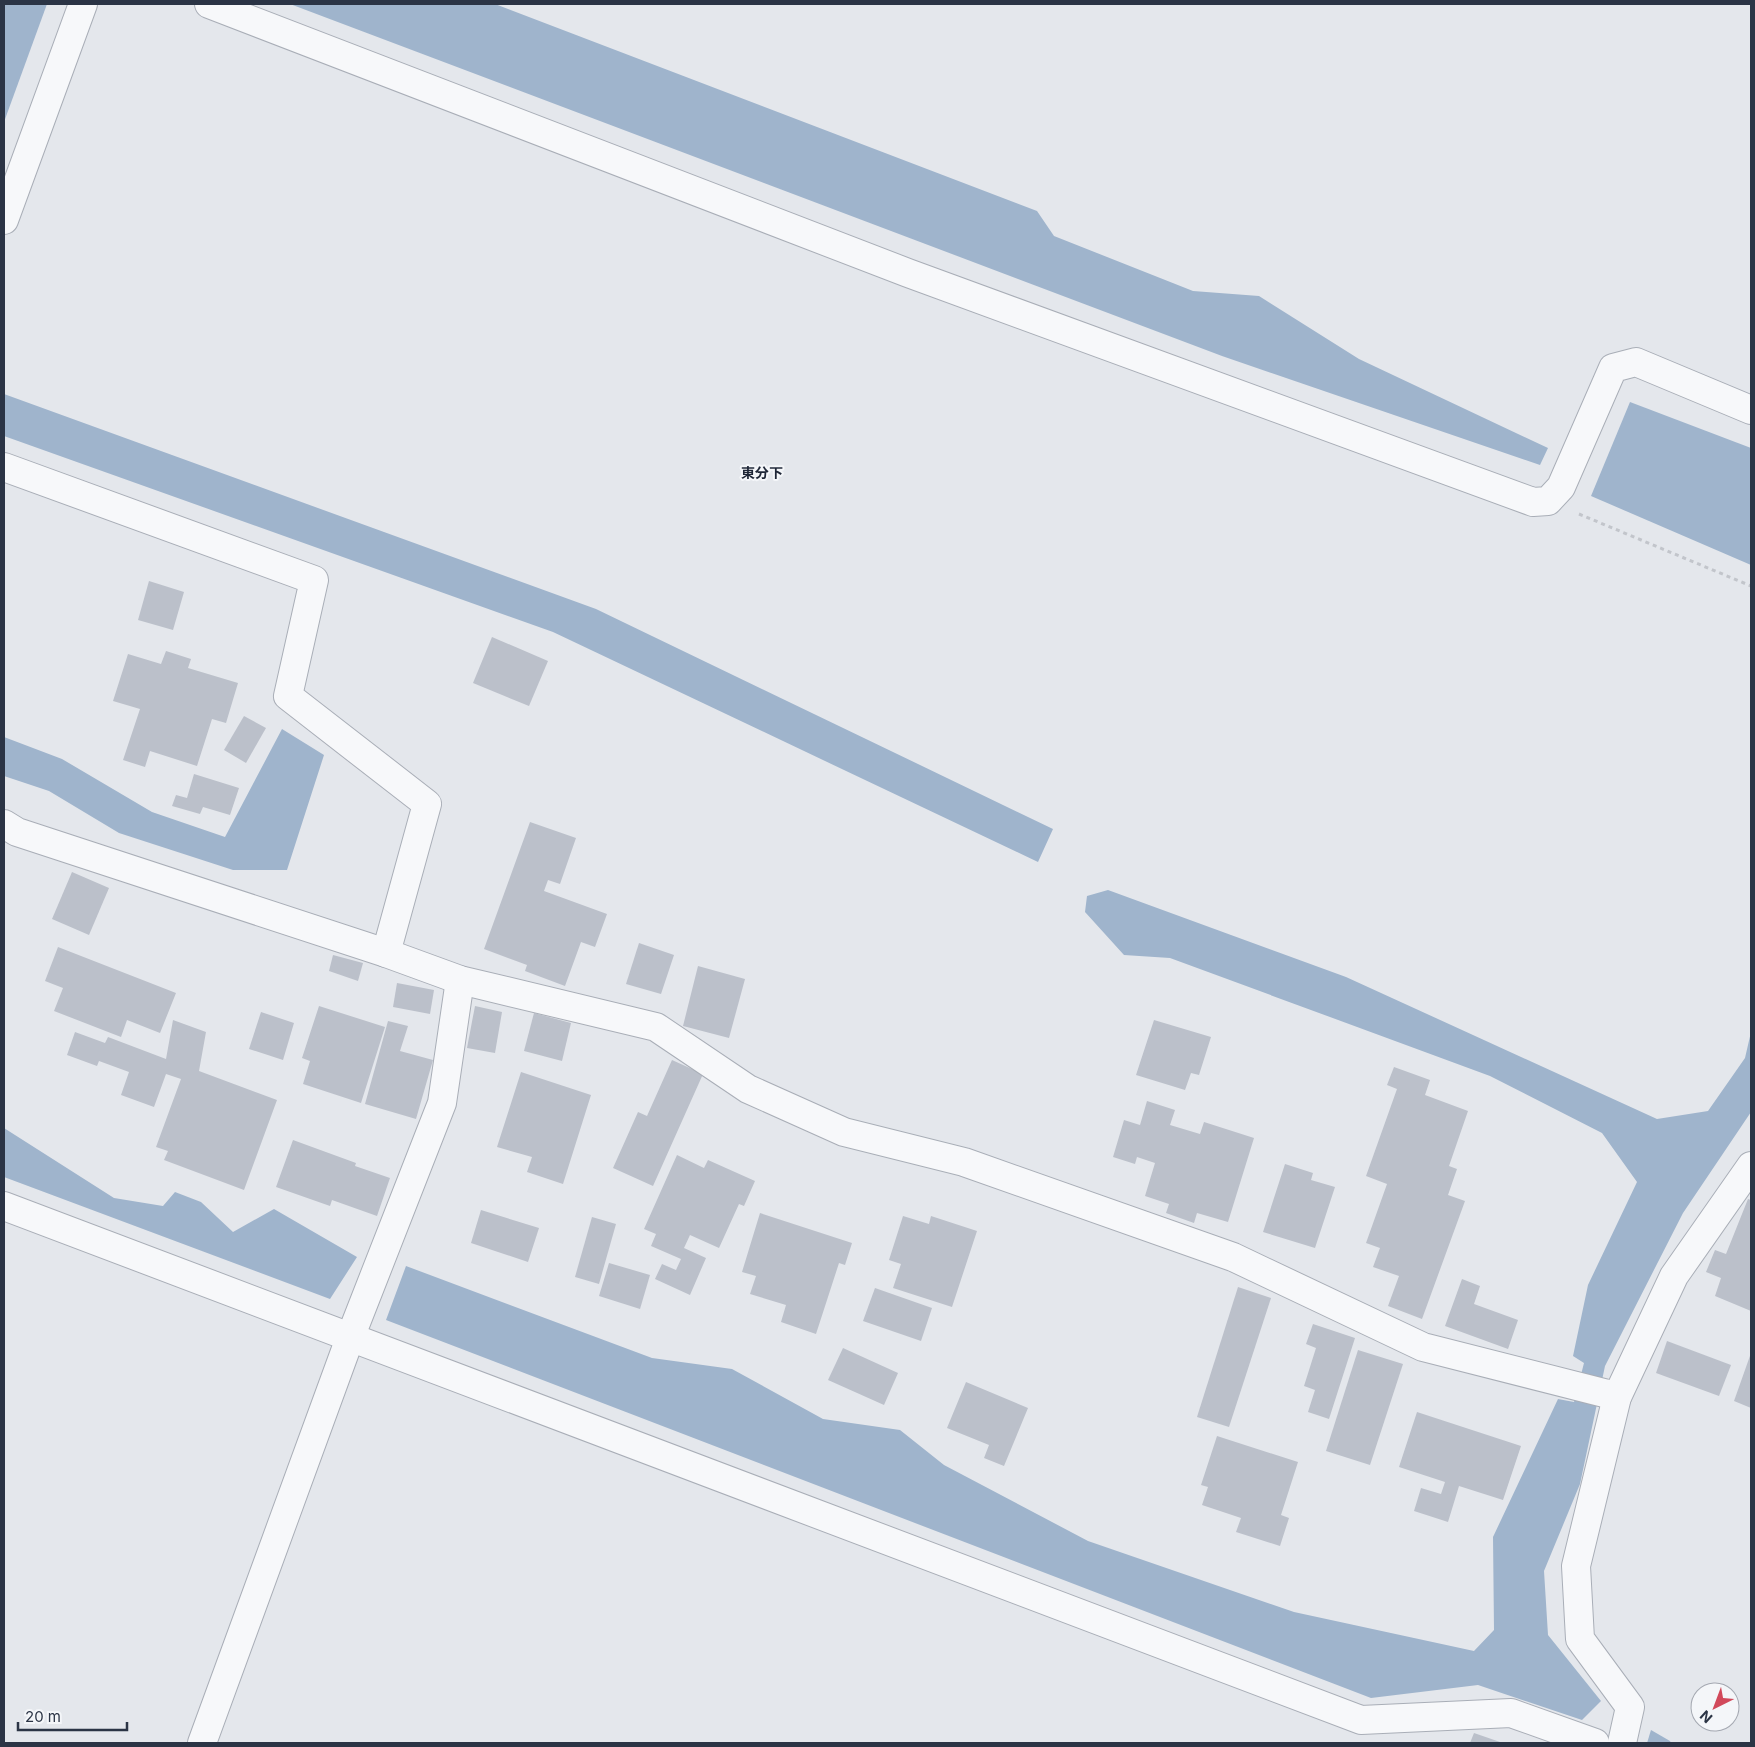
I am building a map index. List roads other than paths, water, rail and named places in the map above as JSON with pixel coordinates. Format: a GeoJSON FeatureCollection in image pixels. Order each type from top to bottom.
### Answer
{"type":"FeatureCollection","features":[{"type":"Feature","properties":{"kind":"street"},"geometry":{"type":"LineString","coordinates":[[4,220],[83,4]]}},
{"type":"Feature","properties":{"kind":"street"},"geometry":{"type":"LineString","coordinates":[[209,4],[908,273],[1533,502],[1548,501],[1562,486],[1614,368],[1636,362],[1751,410]]}},
{"type":"Feature","properties":{"kind":"street"},"geometry":{"type":"LineString","coordinates":[[4,467],[314,580],[288,696],[427,804],[386,953]]}},
{"type":"Feature","properties":{"kind":"street"},"geometry":{"type":"LineString","coordinates":[[4,824],[17,832],[386,953],[460,980],[656,1027],[748,1089],[844,1132],[964,1162],[1233,1257],[1423,1347],[1610,1395]]}},
{"type":"Feature","properties":{"kind":"street"},"geometry":{"type":"LineString","coordinates":[[202,1743],[350,1338],[442,1103],[460,980]]}},
{"type":"Feature","properties":{"kind":"street"},"geometry":{"type":"LineString","coordinates":[[1622,1743],[1630,1707],[1580,1639],[1576,1566],[1610,1395],[1674,1276],[1751,1166]]}},
{"type":"Feature","properties":{"kind":"street"},"geometry":{"type":"LineString","coordinates":[[4,1206],[1361,1720],[1511,1713],[1595,1743]]}},
{"type":"Feature","properties":{"kind":"water"},"geometry":{"type":"Polygon","coordinates":[[[4,4],[47,4],[4,122],[4,4]]]}},
{"type":"Feature","properties":{"kind":"water"},"geometry":{"type":"Polygon","coordinates":[[[290,4],[495,4],[1037,211],[1054,236],[1193,291],[1259,296],[1359,359],[1548,448],[1540,465],[1222,356],[290,4]]]}},
{"type":"Feature","properties":{"kind":"water"},"geometry":{"type":"Polygon","coordinates":[[[4,394],[596,609],[1053,829],[1038,862],[553,632],[4,436],[4,394]]]}},
{"type":"Feature","properties":{"kind":"water"},"geometry":{"type":"Polygon","coordinates":[[[1630,402],[1751,448],[1751,565],[1591,496],[1630,402]]]}},
{"type":"Feature","properties":{"kind":"water"},"geometry":{"type":"Polygon","coordinates":[[[282,729],[324,755],[287,870],[233,870],[119,833],[49,791],[4,776],[4,737],[62,759],[152,812],[225,837],[282,729]]]}},
{"type":"Feature","properties":{"kind":"water"},"geometry":{"type":"Polygon","coordinates":[[[1108,890],[1346,977],[1657,1119],[1708,1111],[1745,1058],[1751,1032],[1751,1112],[1683,1213],[1605,1366],[1580,1484],[1544,1571],[1548,1635],[1601,1701],[1582,1720],[1478,1685],[1371,1698],[386,1320],[406,1266],[652,1358],[732,1369],[823,1419],[900,1430],[944,1465],[1088,1541],[1294,1612],[1474,1651],[1494,1630],[1493,1537],[1558,1399],[1574,1402],[1584,1363],[1573,1356],[1588,1285],[1637,1182],[1602,1133],[1490,1076],[1170,958],[1124,955],[1085,912],[1087,896],[1108,890]]]}},
{"type":"Feature","properties":{"kind":"water"},"geometry":{"type":"Polygon","coordinates":[[[4,1128],[114,1198],[163,1206],[175,1192],[201,1202],[233,1232],[274,1209],[357,1257],[330,1299],[4,1177],[4,1128]]]}},
{"type":"Feature","properties":{"kind":"water"},"geometry":{"type":"Polygon","coordinates":[[[1651,1730],[1670,1741],[1671,1743],[1647,1743],[1651,1730]]]}},
{"type":"Feature","properties":{"kind":"district","name":"東分下"},"geometry":{"type":"Point","coordinates":[762,473]}}]}
